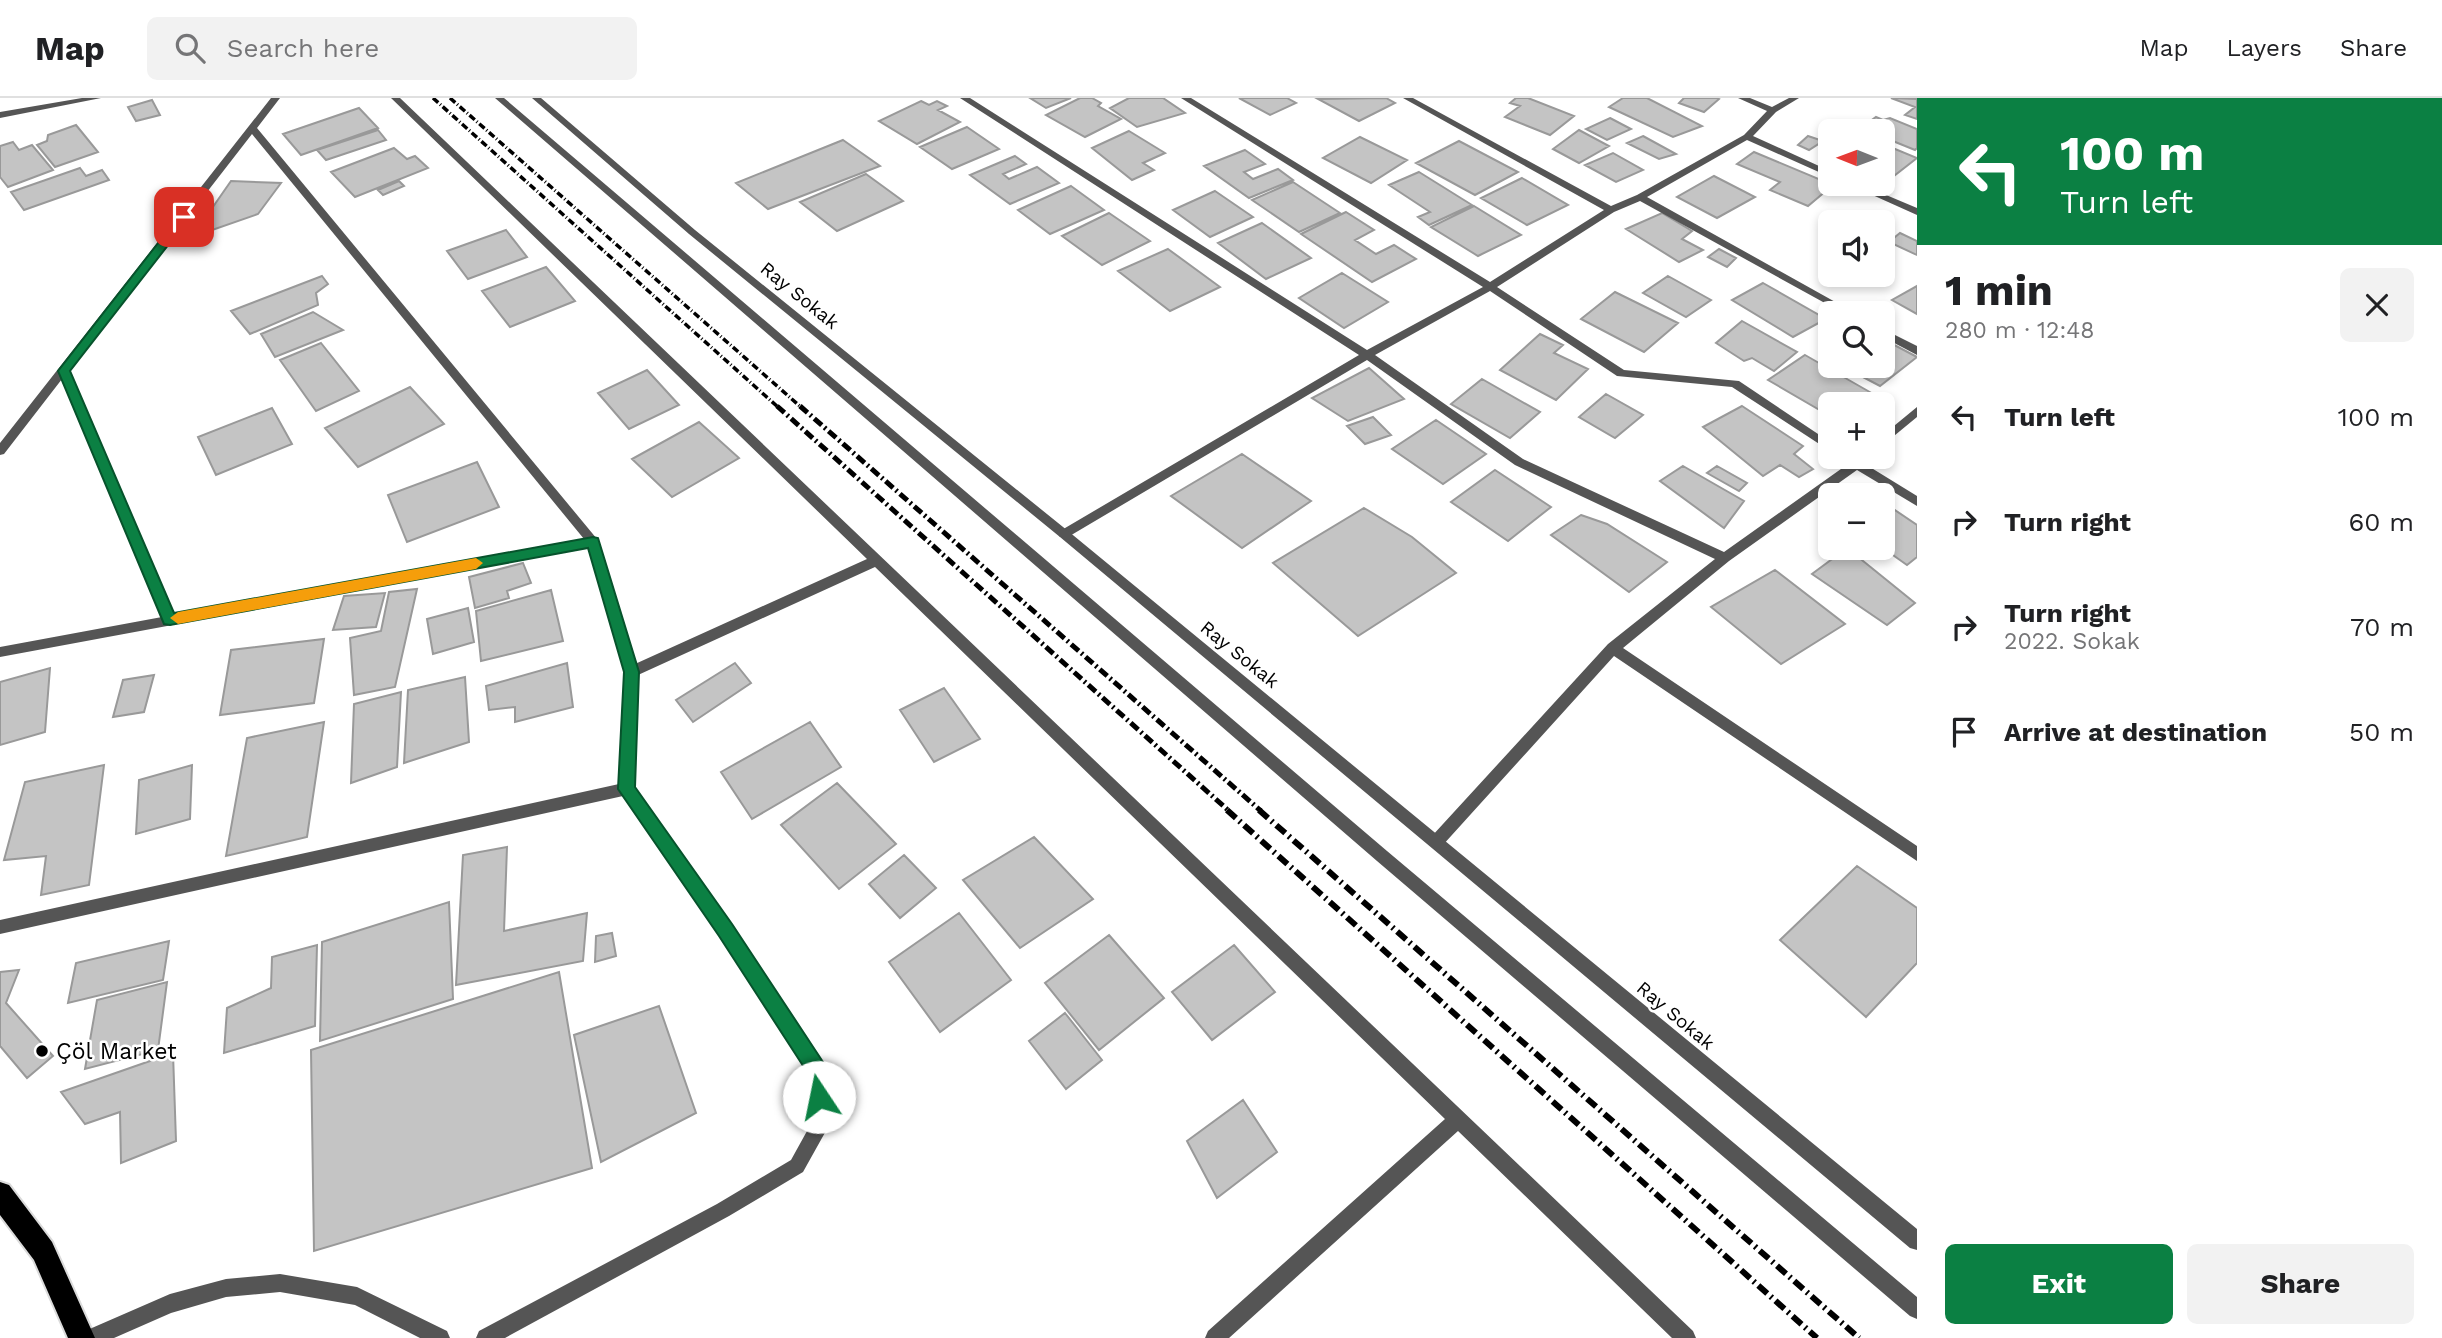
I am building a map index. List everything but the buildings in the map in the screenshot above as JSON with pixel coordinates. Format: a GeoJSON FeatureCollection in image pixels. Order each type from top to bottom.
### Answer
{"type":"FeatureCollection","features":[{"type":"Feature","properties":{"kind":"highway"},"geometry":{"type":"LineString","coordinates":[[0,1194],[43,1251],[82,1338]]}},
{"type":"Feature","properties":{"kind":"street"},"geometry":{"type":"LineString","coordinates":[[0,115],[97,98]]}},
{"type":"Feature","properties":{"kind":"street"},"geometry":{"type":"LineString","coordinates":[[0,451],[276,98]]}},
{"type":"Feature","properties":{"kind":"street"},"geometry":{"type":"LineString","coordinates":[[395,98],[1686,1338]]}},
{"type":"Feature","properties":{"kind":"street"},"geometry":{"type":"LineString","coordinates":[[499,98],[1362,838],[1917,1309]]}},
{"type":"Feature","properties":{"kind":"street","name":"Ray Sokak"},"geometry":{"type":"LineString","coordinates":[[536,98],[703,240],[1437,841],[1917,1241]]}},
{"type":"Feature","properties":{"kind":"street"},"geometry":{"type":"LineString","coordinates":[[964,98],[1367,355],[1519,462],[1726,558]]}},
{"type":"Feature","properties":{"kind":"street"},"geometry":{"type":"LineString","coordinates":[[1185,98],[1490,287],[1621,373],[1735,384],[1818,439]]}},
{"type":"Feature","properties":{"kind":"street"},"geometry":{"type":"LineString","coordinates":[[1407,98],[1611,210]]}},
{"type":"Feature","properties":{"kind":"street"},"geometry":{"type":"LineString","coordinates":[[1742,98],[1773,110]]}},
{"type":"Feature","properties":{"kind":"street"},"geometry":{"type":"LineString","coordinates":[[1064,534],[1367,355],[1490,287],[1611,210],[1747,138],[1773,110],[1795,98]]}},
{"type":"Feature","properties":{"kind":"street"},"geometry":{"type":"LineString","coordinates":[[253,129],[593,542],[631,672],[626,789],[725,930],[818,1072],[821,1123],[797,1166],[723,1210],[486,1338]]}},
{"type":"Feature","properties":{"kind":"street"},"geometry":{"type":"LineString","coordinates":[[1747,138],[1818,169]]}},
{"type":"Feature","properties":{"kind":"street"},"geometry":{"type":"LineString","coordinates":[[1880,196],[1917,212]]}},
{"type":"Feature","properties":{"kind":"street"},"geometry":{"type":"LineString","coordinates":[[1640,197],[1828,301]]}},
{"type":"Feature","properties":{"kind":"street"},"geometry":{"type":"LineString","coordinates":[[1895,339],[1917,351]]}},
{"type":"Feature","properties":{"kind":"street"},"geometry":{"type":"LineString","coordinates":[[64,371],[170,620]]}},
{"type":"Feature","properties":{"kind":"street"},"geometry":{"type":"LineString","coordinates":[[1895,430],[1917,411]]}},
{"type":"Feature","properties":{"kind":"street"},"geometry":{"type":"LineString","coordinates":[[1437,841],[1613,648],[1843,469]]}},
{"type":"Feature","properties":{"kind":"street"},"geometry":{"type":"LineString","coordinates":[[1870,469],[1917,502]]}},
{"type":"Feature","properties":{"kind":"street"},"geometry":{"type":"LineString","coordinates":[[0,652],[593,542]]}},
{"type":"Feature","properties":{"kind":"street"},"geometry":{"type":"LineString","coordinates":[[631,672],[877,560]]}},
{"type":"Feature","properties":{"kind":"street"},"geometry":{"type":"LineString","coordinates":[[1613,648],[1917,854]]}},
{"type":"Feature","properties":{"kind":"street"},"geometry":{"type":"LineString","coordinates":[[0,927],[626,789]]}},
{"type":"Feature","properties":{"kind":"street"},"geometry":{"type":"LineString","coordinates":[[1215,1338],[1457,1120]]}},
{"type":"Feature","properties":{"kind":"street"},"geometry":{"type":"LineString","coordinates":[[92,1338],[170,1304],[226,1288],[280,1283],[357,1296],[440,1338]]}},
{"type":"Feature","properties":{"kind":"railway"},"geometry":{"type":"LineString","coordinates":[[433,98],[779,408]]}},
{"type":"Feature","properties":{"kind":"railway"},"geometry":{"type":"LineString","coordinates":[[450,98],[802,408]]}},
{"type":"Feature","properties":{"kind":"railway"},"geometry":{"type":"LineString","coordinates":[[777,406],[1229,811]]}},
{"type":"Feature","properties":{"kind":"railway"},"geometry":{"type":"LineString","coordinates":[[800,406],[1261,811]]}},
{"type":"Feature","properties":{"kind":"railway"},"geometry":{"type":"LineString","coordinates":[[1227,810],[1817,1338]]}},
{"type":"Feature","properties":{"kind":"railway"},"geometry":{"type":"LineString","coordinates":[[1259,810],[1859,1338]]}},
{"type":"Feature","properties":{"kind":"slow traffic"},"geometry":{"type":"LineString","coordinates":[[178,618],[476,563]]}},
{"type":"Feature","properties":{"kind":"place","name":"Çöl Market"},"geometry":{"type":"Point","coordinates":[42,1051]}},
{"type":"Feature","properties":{"kind":"route"},"geometry":{"type":"LineString","coordinates":[[184,217],[64,371],[170,620],[593,542],[631,672],[626,789],[725,930],[818,1072],[819,1097]]}}]}
